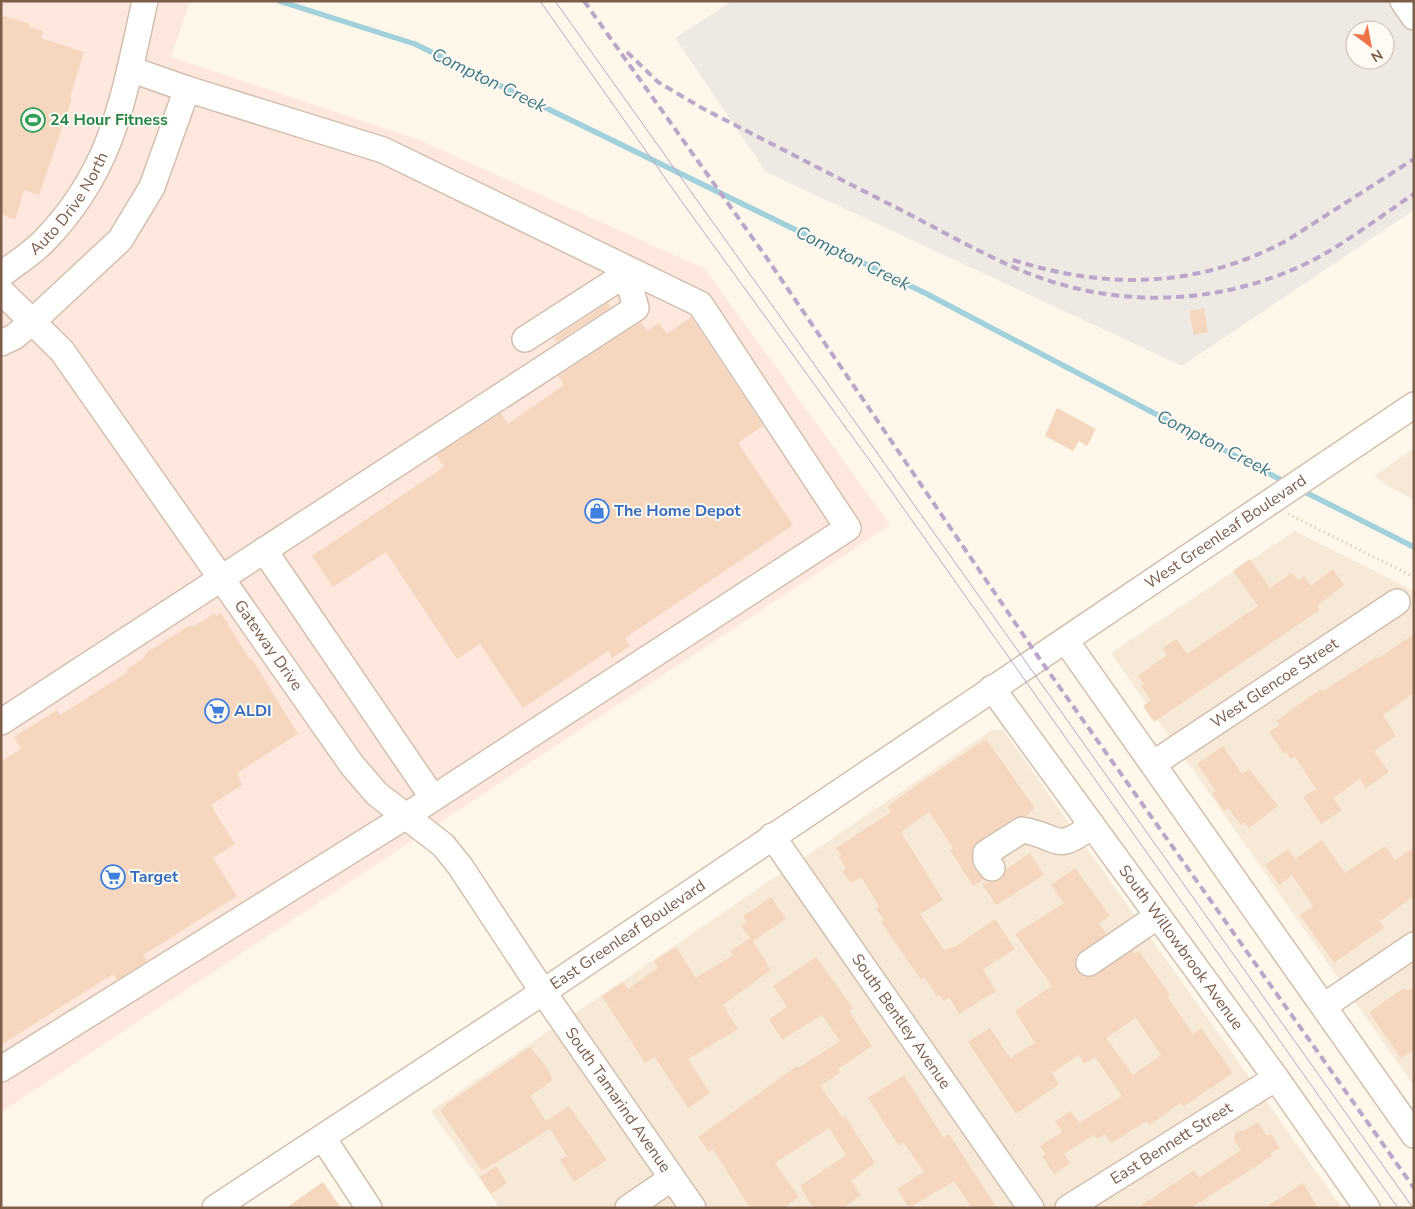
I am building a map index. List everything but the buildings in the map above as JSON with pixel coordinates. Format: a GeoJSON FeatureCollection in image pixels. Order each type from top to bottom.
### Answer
{"type":"FeatureCollection","features":[{"type":"Feature","properties":{"kind":"street","name":"Auto Drive North"},"geometry":{"type":"LineString","coordinates":[[1,275],[42,243],[76,204],[100,164],[119,116],[145,1]]}},
{"type":"Feature","properties":{"kind":"street"},"geometry":{"type":"LineString","coordinates":[[1403,1],[1414,17]]}},
{"type":"Feature","properties":{"kind":"street"},"geometry":{"type":"LineString","coordinates":[[1,1070],[406,816],[848,528],[700,304],[626,271],[383,150],[187,89],[130,69]]}},
{"type":"Feature","properties":{"kind":"street"},"geometry":{"type":"LineString","coordinates":[[1,343],[14,337],[33,321],[120,240],[152,187],[187,89]]}},
{"type":"Feature","properties":{"kind":"street"},"geometry":{"type":"LineString","coordinates":[[525,339],[626,271]]}},
{"type":"Feature","properties":{"kind":"street"},"geometry":{"type":"LineString","coordinates":[[1,722],[636,308],[626,271]]}},
{"type":"Feature","properties":{"kind":"street","name":"Gateway Drive"},"geometry":{"type":"LineString","coordinates":[[1,291],[62,351],[352,765],[377,794],[443,845],[460,866],[543,992]]}},
{"type":"Feature","properties":{"kind":"street","name":"West Greenleaf Boulevard"},"geometry":{"type":"LineString","coordinates":[[1039,658],[1414,405]]}},
{"type":"Feature","properties":{"kind":"street"},"geometry":{"type":"LineString","coordinates":[[264,550],[433,798]]}},
{"type":"Feature","properties":{"kind":"street","name":"West Glencoe Street"},"geometry":{"type":"LineString","coordinates":[[1154,764],[1396,602]]}},
{"type":"Feature","properties":{"kind":"street"},"geometry":{"type":"LineString","coordinates":[[1066,641],[1414,1134]]}},
{"type":"Feature","properties":{"kind":"street","name":"East Greenleaf Boulevard"},"geometry":{"type":"LineString","coordinates":[[215,1208],[543,992],[1039,658]]}},
{"type":"Feature","properties":{"kind":"street","name":"South Willowbrook Avenue"},"geometry":{"type":"LineString","coordinates":[[992,688],[1276,1078],[1367,1208]]}},
{"type":"Feature","properties":{"kind":"street"},"geometry":{"type":"LineString","coordinates":[[992,868],[986,860],[986,853],[1022,830],[1034,832],[1057,842],[1068,841],[1092,825]]}},
{"type":"Feature","properties":{"kind":"street","name":"South Bentley Avenue"},"geometry":{"type":"LineString","coordinates":[[772,836],[1031,1208]]}},
{"type":"Feature","properties":{"kind":"street"},"geometry":{"type":"LineString","coordinates":[[1089,963],[1158,916]]}},
{"type":"Feature","properties":{"kind":"street"},"geometry":{"type":"LineString","coordinates":[[1324,1006],[1414,946]]}},
{"type":"Feature","properties":{"kind":"street","name":"South Tamarind Avenue"},"geometry":{"type":"LineString","coordinates":[[543,992],[693,1208]]}},
{"type":"Feature","properties":{"kind":"street","name":"East Bennett Street"},"geometry":{"type":"LineString","coordinates":[[1068,1208],[1276,1078]]}},
{"type":"Feature","properties":{"kind":"street"},"geometry":{"type":"LineString","coordinates":[[323,1138],[369,1208]]}},
{"type":"Feature","properties":{"kind":"street"},"geometry":{"type":"LineString","coordinates":[[628,1208],[672,1178]]}},
{"type":"Feature","properties":{"kind":"path"},"geometry":{"type":"LineString","coordinates":[[1268,504],[1414,577]]}},
{"type":"Feature","properties":{"kind":"shaded area"},"geometry":{"type":"Polygon","coordinates":[[[1,1],[190,1],[171,57],[419,140],[705,269],[890,525],[1,1112],[1,1]]]}},
{"type":"Feature","properties":{"kind":"shaded area"},"geometry":{"type":"Polygon","coordinates":[[[732,1],[1414,1],[1414,210],[1182,366],[766,172],[675,38],[732,1]]]}},
{"type":"Feature","properties":{"kind":"shaded area"},"geometry":{"type":"Polygon","coordinates":[[[1414,448],[1414,500],[1374,476],[1414,448]]]}},
{"type":"Feature","properties":{"kind":"shaded area"},"geometry":{"type":"Polygon","coordinates":[[[1295,531],[1414,591],[1414,1086],[1111,653],[1295,531]]]}},
{"type":"Feature","properties":{"kind":"shaded area"},"geometry":{"type":"Polygon","coordinates":[[[992,730],[1003,730],[1342,1208],[500,1208],[431,1111],[992,730]]]}},
{"type":"Feature","properties":{"kind":"waterway","name":"Compton Creek"},"geometry":{"type":"LineString","coordinates":[[279,1],[415,44],[927,294],[1287,483]]}},
{"type":"Feature","properties":{"kind":"waterway","name":"Compton Creek"},"geometry":{"type":"LineString","coordinates":[[1299,489],[1414,547]]}},
{"type":"Feature","properties":{"kind":"tram line"},"geometry":{"type":"LineString","coordinates":[[540,1],[682,202],[870,461],[1398,1208]]}},
{"type":"Feature","properties":{"kind":"tram line"},"geometry":{"type":"LineString","coordinates":[[555,1],[1413,1208]]}},
{"type":"Feature","properties":{"kind":"railway"},"geometry":{"type":"LineString","coordinates":[[584,1],[764,254],[1039,658],[1414,1188]]}},
{"type":"Feature","properties":{"kind":"railway"},"geometry":{"type":"LineString","coordinates":[[627,52],[658,82],[702,108],[971,247],[1046,280],[1080,289],[1150,298],[1184,297],[1219,292],[1253,284],[1304,265],[1352,236],[1414,194]]}},
{"type":"Feature","properties":{"kind":"railway"},"geometry":{"type":"LineString","coordinates":[[1013,260],[1048,270],[1118,280],[1186,276],[1219,268],[1253,257],[1286,241],[1414,159]]}},
{"type":"Feature","properties":{"kind":"place","name":"24 Hour Fitness"},"geometry":{"type":"Point","coordinates":[33,120]}},
{"type":"Feature","properties":{"kind":"place","name":"The Home Depot"},"geometry":{"type":"Point","coordinates":[597,511]}},
{"type":"Feature","properties":{"kind":"place","name":"ALDI"},"geometry":{"type":"Point","coordinates":[217,711]}},
{"type":"Feature","properties":{"kind":"place","name":"Target"},"geometry":{"type":"Point","coordinates":[113,877]}}]}
